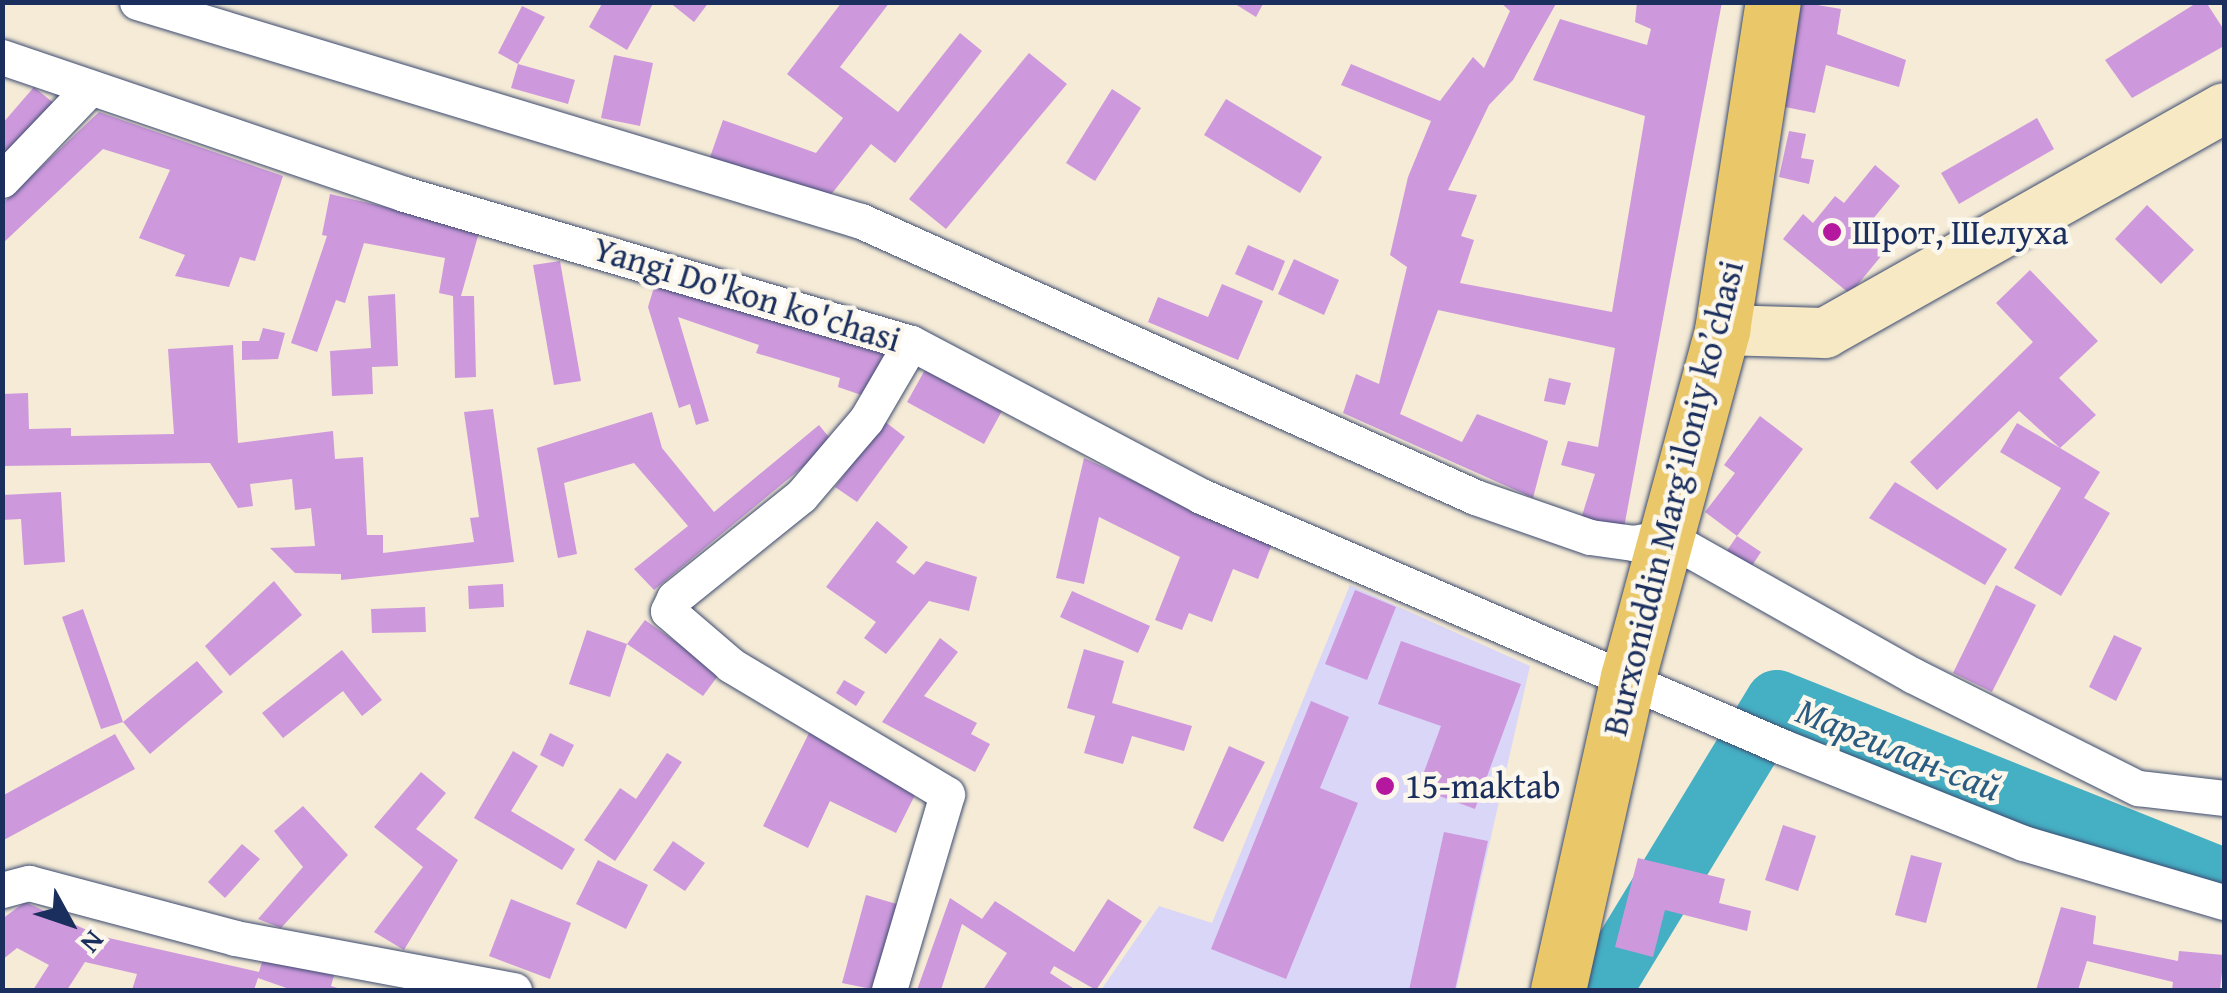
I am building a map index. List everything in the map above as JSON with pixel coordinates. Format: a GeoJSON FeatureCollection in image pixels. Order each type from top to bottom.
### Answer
{"type":"FeatureCollection","features":[{"type":"Feature","properties":{"kind":"main road","name":"Burxoniddin Marg’iloniy ko’chasi"},"geometry":{"type":"LineString","coordinates":[[1558,990],[1628,677],[1722,330],[1773,2]]}},
{"type":"Feature","properties":{"kind":"main road"},"geometry":{"type":"LineString","coordinates":[[1722,330],[1826,334],[2224,108]]}},
{"type":"Feature","properties":{"kind":"street"},"geometry":{"type":"LineString","coordinates":[[137,2],[862,220],[1475,497],[1590,537],[1633,544],[1667,537],[1912,674],[2138,788],[2224,798]]}},
{"type":"Feature","properties":{"kind":"street","name":"Yangi Do'kon ko'chasi"},"geometry":{"type":"LineString","coordinates":[[2,57],[88,90],[404,194],[911,343],[1201,496],[2023,843],[2224,902]]}},
{"type":"Feature","properties":{"kind":"street"},"geometry":{"type":"LineString","coordinates":[[2,180],[88,90]]}},
{"type":"Feature","properties":{"kind":"street"},"geometry":{"type":"LineString","coordinates":[[889,990],[947,794],[731,665],[668,611],[674,598],[800,496],[866,420],[911,343]]}},
{"type":"Feature","properties":{"kind":"street"},"geometry":{"type":"LineString","coordinates":[[2,890],[29,882],[235,938],[514,990]]}},
{"type":"Feature","properties":{"kind":"shaded area","name":"15-maktab"},"geometry":{"type":"Polygon","coordinates":[[[1350,585],[1530,666],[1456,990],[1101,990],[1159,906],[1212,923],[1350,585]]]}},
{"type":"Feature","properties":{"kind":"building"},"geometry":{"type":"Polygon","coordinates":[[[603,2],[654,2],[627,50],[589,27],[603,2]]]}},
{"type":"Feature","properties":{"kind":"building"},"geometry":{"type":"Polygon","coordinates":[[[669,2],[709,2],[694,22],[669,2]]]}},
{"type":"Feature","properties":{"kind":"building"},"geometry":{"type":"Polygon","coordinates":[[[842,2],[890,2],[840,67],[898,112],[960,33],[982,51],[895,163],[871,144],[826,201],[709,160],[723,120],[816,153],[843,118],[787,74],[842,2]]]}},
{"type":"Feature","properties":{"kind":"building"},"geometry":{"type":"Polygon","coordinates":[[[1232,2],[1264,2],[1256,17],[1232,2]]]}},
{"type":"Feature","properties":{"kind":"building"},"geometry":{"type":"Polygon","coordinates":[[[1500,2],[1557,2],[1513,80],[1489,105],[1448,190],[1477,195],[1461,236],[1474,240],[1460,283],[1612,312],[1645,116],[1533,80],[1560,19],[1647,45],[1651,29],[1635,22],[1637,2],[1722,2],[1623,533],[1580,522],[1595,474],[1561,465],[1568,441],[1598,447],[1615,348],[1438,310],[1400,414],[1462,442],[1477,414],[1548,441],[1533,498],[1343,413],[1356,374],[1379,384],[1407,267],[1390,255],[1408,177],[1431,121],[1341,85],[1351,64],[1440,101],[1473,57],[1484,68],[1510,11],[1500,2]]]}},
{"type":"Feature","properties":{"kind":"building"},"geometry":{"type":"Polygon","coordinates":[[[1800,2],[1841,9],[1837,34],[1906,60],[1899,87],[1826,65],[1815,113],[1785,107],[1800,2]]]}},
{"type":"Feature","properties":{"kind":"building"},"geometry":{"type":"Polygon","coordinates":[[[2198,2],[2206,2],[2224,30],[2224,46],[2132,98],[2105,60],[2198,2]]]}},
{"type":"Feature","properties":{"kind":"building"},"geometry":{"type":"Polygon","coordinates":[[[522,6],[545,17],[518,64],[498,53],[522,6]]]}},
{"type":"Feature","properties":{"kind":"building"},"geometry":{"type":"Polygon","coordinates":[[[1029,53],[1067,84],[946,229],[909,199],[1029,53]]]}},
{"type":"Feature","properties":{"kind":"building"},"geometry":{"type":"Polygon","coordinates":[[[614,55],[653,63],[640,126],[601,118],[614,55]]]}},
{"type":"Feature","properties":{"kind":"building"},"geometry":{"type":"Polygon","coordinates":[[[518,64],[575,80],[568,104],[511,88],[518,64]]]}},
{"type":"Feature","properties":{"kind":"building"},"geometry":{"type":"Polygon","coordinates":[[[34,87],[56,105],[2,166],[2,124],[34,87]]]}},
{"type":"Feature","properties":{"kind":"building"},"geometry":{"type":"Polygon","coordinates":[[[1112,89],[1141,108],[1095,181],[1066,163],[1112,89]]]}},
{"type":"Feature","properties":{"kind":"building"},"geometry":{"type":"Polygon","coordinates":[[[1226,99],[1322,157],[1300,193],[1204,135],[1226,99]]]}},
{"type":"Feature","properties":{"kind":"building"},"geometry":{"type":"Polygon","coordinates":[[[99,112],[283,176],[255,261],[240,257],[229,287],[175,276],[185,255],[139,238],[170,170],[103,149],[2,244],[2,204],[99,112]]]}},
{"type":"Feature","properties":{"kind":"building"},"geometry":{"type":"Polygon","coordinates":[[[2037,118],[2054,149],[1959,204],[1941,173],[2037,118]]]}},
{"type":"Feature","properties":{"kind":"building"},"geometry":{"type":"Polygon","coordinates":[[[1789,131],[1806,134],[1801,158],[1814,160],[1809,184],[1779,177],[1789,131]]]}},
{"type":"Feature","properties":{"kind":"building","name":"Шрот, Шелуха"},"geometry":{"type":"Polygon","coordinates":[[[1875,165],[1900,186],[1868,225],[1891,244],[1850,294],[1783,239],[1803,214],[1813,223],[1835,196],[1844,203],[1875,165]]]}},
{"type":"Feature","properties":{"kind":"building"},"geometry":{"type":"Polygon","coordinates":[[[330,194],[480,229],[461,296],[474,296],[476,377],[455,378],[453,296],[439,293],[445,258],[364,243],[345,303],[336,300],[317,352],[291,343],[327,236],[322,235],[330,194]]]}},
{"type":"Feature","properties":{"kind":"building"},"geometry":{"type":"Polygon","coordinates":[[[2147,205],[2194,250],[2161,284],[2115,239],[2147,205]]]}},
{"type":"Feature","properties":{"kind":"building"},"geometry":{"type":"Polygon","coordinates":[[[1248,245],[1285,261],[1273,291],[1235,274],[1248,245]]]}},
{"type":"Feature","properties":{"kind":"building"},"geometry":{"type":"Polygon","coordinates":[[[1294,259],[1339,280],[1324,315],[1278,294],[1294,259]]]}},
{"type":"Feature","properties":{"kind":"building"},"geometry":{"type":"Polygon","coordinates":[[[560,261],[581,381],[554,385],[533,265],[560,261]]]}},
{"type":"Feature","properties":{"kind":"building"},"geometry":{"type":"Polygon","coordinates":[[[2030,270],[2098,341],[2059,378],[2096,415],[2060,448],[2019,411],[1937,490],[1910,462],[2033,342],[1996,303],[2030,270]]]}},
{"type":"Feature","properties":{"kind":"building"},"geometry":{"type":"Polygon","coordinates":[[[655,284],[884,352],[867,397],[838,387],[840,378],[756,353],[759,345],[678,317],[709,421],[696,425],[690,404],[679,408],[648,307],[655,284]]]}},
{"type":"Feature","properties":{"kind":"building"},"geometry":{"type":"Polygon","coordinates":[[[1222,284],[1263,301],[1238,360],[1148,322],[1158,297],[1208,317],[1222,284]]]}},
{"type":"Feature","properties":{"kind":"building"},"geometry":{"type":"Polygon","coordinates":[[[395,294],[398,366],[372,367],[373,394],[332,396],[330,351],[371,348],[368,296],[395,294]]]}},
{"type":"Feature","properties":{"kind":"building"},"geometry":{"type":"Polygon","coordinates":[[[263,328],[285,333],[278,359],[242,360],[242,341],[259,341],[263,328]]]}},
{"type":"Feature","properties":{"kind":"building"},"geometry":{"type":"Polygon","coordinates":[[[233,345],[238,443],[333,431],[335,459],[363,457],[367,535],[383,535],[383,553],[474,542],[470,518],[479,517],[464,412],[493,409],[514,562],[341,580],[341,574],[295,573],[270,548],[315,546],[311,508],[295,510],[292,479],[250,484],[253,506],[238,508],[210,463],[2,466],[2,394],[28,393],[29,429],[71,428],[71,436],[174,434],[168,349],[233,345]]]}},
{"type":"Feature","properties":{"kind":"building"},"geometry":{"type":"Polygon","coordinates":[[[926,368],[1003,409],[984,444],[907,402],[926,368]]]}},
{"type":"Feature","properties":{"kind":"building"},"geometry":{"type":"Polygon","coordinates":[[[1549,378],[1571,383],[1565,405],[1544,401],[1549,378]]]}},
{"type":"Feature","properties":{"kind":"building"},"geometry":{"type":"Polygon","coordinates":[[[652,412],[662,448],[714,512],[819,425],[833,442],[654,590],[634,569],[688,526],[634,463],[564,483],[577,554],[558,558],[537,448],[652,412]]]}},
{"type":"Feature","properties":{"kind":"building"},"geometry":{"type":"Polygon","coordinates":[[[1760,416],[1803,449],[1737,536],[1705,512],[1735,473],[1724,465],[1760,416]]]}},
{"type":"Feature","properties":{"kind":"building"},"geometry":{"type":"Polygon","coordinates":[[[884,421],[905,437],[857,502],[835,487],[884,421]]]}},
{"type":"Feature","properties":{"kind":"building"},"geometry":{"type":"Polygon","coordinates":[[[2017,423],[2100,472],[2084,498],[2110,513],[2061,596],[2014,568],[2061,488],[2000,452],[2017,423]]]}},
{"type":"Feature","properties":{"kind":"building"},"geometry":{"type":"Polygon","coordinates":[[[1084,458],[1272,544],[1258,579],[1233,569],[1212,622],[1189,613],[1182,630],[1155,620],[1180,557],[1099,517],[1084,584],[1056,578],[1084,458]]]}},
{"type":"Feature","properties":{"kind":"building"},"geometry":{"type":"Polygon","coordinates":[[[1895,482],[2007,549],[1985,585],[1869,518],[1895,482]]]}},
{"type":"Feature","properties":{"kind":"building"},"geometry":{"type":"Polygon","coordinates":[[[61,492],[65,562],[24,565],[21,519],[2,520],[2,495],[61,492]]]}},
{"type":"Feature","properties":{"kind":"building"},"geometry":{"type":"Polygon","coordinates":[[[877,521],[908,547],[896,562],[914,575],[926,561],[977,577],[969,611],[929,601],[886,654],[864,638],[876,622],[826,587],[877,521]]]}},
{"type":"Feature","properties":{"kind":"building"},"geometry":{"type":"Polygon","coordinates":[[[1737,536],[1761,552],[1748,572],[1724,555],[1737,536]]]}},
{"type":"Feature","properties":{"kind":"building"},"geometry":{"type":"Polygon","coordinates":[[[274,581],[302,615],[230,676],[205,646],[274,581]]]}},
{"type":"Feature","properties":{"kind":"building"},"geometry":{"type":"Polygon","coordinates":[[[503,584],[504,607],[469,609],[468,586],[503,584]]]}},
{"type":"Feature","properties":{"kind":"building"},"geometry":{"type":"Polygon","coordinates":[[[1996,585],[2036,605],[1992,692],[1953,673],[1996,585]]]}},
{"type":"Feature","properties":{"kind":"building"},"geometry":{"type":"Polygon","coordinates":[[[1355,590],[1396,607],[1367,680],[1325,664],[1355,590]]]}},
{"type":"Feature","properties":{"kind":"building"},"geometry":{"type":"Polygon","coordinates":[[[1072,591],[1150,626],[1138,653],[1060,617],[1072,591]]]}},
{"type":"Feature","properties":{"kind":"building"},"geometry":{"type":"Polygon","coordinates":[[[425,607],[426,632],[372,633],[371,609],[425,607]]]}},
{"type":"Feature","properties":{"kind":"building"},"geometry":{"type":"Polygon","coordinates":[[[83,609],[123,722],[101,729],[62,617],[83,609]]]}},
{"type":"Feature","properties":{"kind":"building"},"geometry":{"type":"Polygon","coordinates":[[[645,620],[720,673],[703,696],[627,644],[645,620]]]}},
{"type":"Feature","properties":{"kind":"building"},"geometry":{"type":"Polygon","coordinates":[[[587,630],[627,644],[610,697],[569,684],[587,630]]]}},
{"type":"Feature","properties":{"kind":"building"},"geometry":{"type":"Polygon","coordinates":[[[2114,635],[2142,648],[2116,701],[2089,687],[2114,635]]]}},
{"type":"Feature","properties":{"kind":"building"},"geometry":{"type":"Polygon","coordinates":[[[940,638],[958,652],[924,696],[977,723],[971,734],[990,744],[975,772],[882,722],[940,638]]]}},
{"type":"Feature","properties":{"kind":"building"},"geometry":{"type":"Polygon","coordinates":[[[1401,641],[1521,684],[1475,809],[1418,788],[1441,726],[1378,704],[1401,641]]]}},
{"type":"Feature","properties":{"kind":"building"},"geometry":{"type":"Polygon","coordinates":[[[1084,649],[1124,661],[1112,703],[1192,726],[1184,751],[1132,736],[1123,764],[1084,753],[1095,716],[1067,708],[1084,649]]]}},
{"type":"Feature","properties":{"kind":"building"},"geometry":{"type":"Polygon","coordinates":[[[342,650],[382,700],[362,716],[343,691],[283,738],[262,713],[342,650]]]}},
{"type":"Feature","properties":{"kind":"building"},"geometry":{"type":"Polygon","coordinates":[[[197,661],[223,692],[150,754],[123,722],[197,661]]]}},
{"type":"Feature","properties":{"kind":"building"},"geometry":{"type":"Polygon","coordinates":[[[844,680],[865,692],[856,706],[836,693],[844,680]]]}},
{"type":"Feature","properties":{"kind":"building"},"geometry":{"type":"Polygon","coordinates":[[[1311,701],[1349,717],[1320,788],[1358,803],[1286,979],[1211,949],[1311,701]]]}},
{"type":"Feature","properties":{"kind":"building"},"geometry":{"type":"Polygon","coordinates":[[[810,731],[920,785],[896,833],[830,801],[808,848],[763,826],[810,731]]]}},
{"type":"Feature","properties":{"kind":"building"},"geometry":{"type":"Polygon","coordinates":[[[550,733],[574,745],[563,767],[540,755],[550,733]]]}},
{"type":"Feature","properties":{"kind":"building"},"geometry":{"type":"Polygon","coordinates":[[[115,734],[135,769],[2,841],[2,796],[115,734]]]}},
{"type":"Feature","properties":{"kind":"building"},"geometry":{"type":"Polygon","coordinates":[[[1229,746],[1265,762],[1223,842],[1193,828],[1229,746]]]}},
{"type":"Feature","properties":{"kind":"building"},"geometry":{"type":"Polygon","coordinates":[[[513,751],[538,766],[511,811],[575,849],[562,870],[474,818],[513,751]]]}},
{"type":"Feature","properties":{"kind":"building"},"geometry":{"type":"Polygon","coordinates":[[[667,753],[682,762],[615,861],[584,840],[620,788],[636,799],[667,753]]]}},
{"type":"Feature","properties":{"kind":"building"},"geometry":{"type":"Polygon","coordinates":[[[421,772],[446,793],[416,829],[458,860],[404,950],[374,932],[423,867],[374,827],[421,772]]]}},
{"type":"Feature","properties":{"kind":"building"},"geometry":{"type":"Polygon","coordinates":[[[303,806],[348,855],[281,928],[258,919],[303,867],[274,831],[303,806]]]}},
{"type":"Feature","properties":{"kind":"building"},"geometry":{"type":"Polygon","coordinates":[[[1783,825],[1816,836],[1798,891],[1765,880],[1783,825]]]}},
{"type":"Feature","properties":{"kind":"building"},"geometry":{"type":"Polygon","coordinates":[[[1444,832],[1488,841],[1455,990],[1409,990],[1444,832]]]}},
{"type":"Feature","properties":{"kind":"building"},"geometry":{"type":"Polygon","coordinates":[[[673,841],[705,863],[685,891],[653,870],[673,841]]]}},
{"type":"Feature","properties":{"kind":"building"},"geometry":{"type":"Polygon","coordinates":[[[242,844],[260,859],[225,898],[208,882],[242,844]]]}},
{"type":"Feature","properties":{"kind":"building"},"geometry":{"type":"Polygon","coordinates":[[[1911,855],[1942,863],[1926,923],[1895,915],[1911,855]]]}},
{"type":"Feature","properties":{"kind":"building"},"geometry":{"type":"Polygon","coordinates":[[[1638,858],[1725,879],[1719,903],[1751,911],[1747,931],[1665,910],[1653,957],[1615,947],[1638,858]]]}},
{"type":"Feature","properties":{"kind":"building"},"geometry":{"type":"Polygon","coordinates":[[[598,860],[648,885],[626,929],[576,904],[598,860]]]}},
{"type":"Feature","properties":{"kind":"building"},"geometry":{"type":"Polygon","coordinates":[[[866,895],[900,905],[876,990],[842,983],[866,895]]]}},
{"type":"Feature","properties":{"kind":"building"},"geometry":{"type":"Polygon","coordinates":[[[950,898],[982,919],[995,901],[1074,952],[1108,899],[1142,921],[1096,990],[1054,966],[1050,973],[1076,990],[983,990],[1007,953],[962,924],[941,990],[917,990],[950,898]]]}},
{"type":"Feature","properties":{"kind":"building"},"geometry":{"type":"Polygon","coordinates":[[[511,899],[571,923],[550,979],[489,956],[511,899]]]}},
{"type":"Feature","properties":{"kind":"building"},"geometry":{"type":"Polygon","coordinates":[[[25,902],[100,936],[259,972],[267,945],[337,965],[331,986],[344,990],[292,990],[258,978],[254,990],[132,990],[137,974],[85,962],[67,990],[33,990],[49,965],[17,948],[2,960],[2,919],[25,902]]]}},
{"type":"Feature","properties":{"kind":"building"},"geometry":{"type":"Polygon","coordinates":[[[2061,907],[2096,916],[2093,944],[2178,961],[2179,951],[2224,955],[2220,990],[2172,990],[2173,982],[2087,961],[2078,990],[2036,990],[2061,907]]]}},
{"type":"Feature","properties":{"kind":"waterway","name":"Маргилан-сай"},"geometry":{"type":"LineString","coordinates":[[1601,990],[1777,701],[2224,880]]}},
{"type":"Feature","properties":{"kind":"place","name":"Шрот, Шелуха"},"geometry":{"type":"Point","coordinates":[1832,232]}},
{"type":"Feature","properties":{"kind":"place","name":"15-maktab"},"geometry":{"type":"Point","coordinates":[1385,786]}}]}
